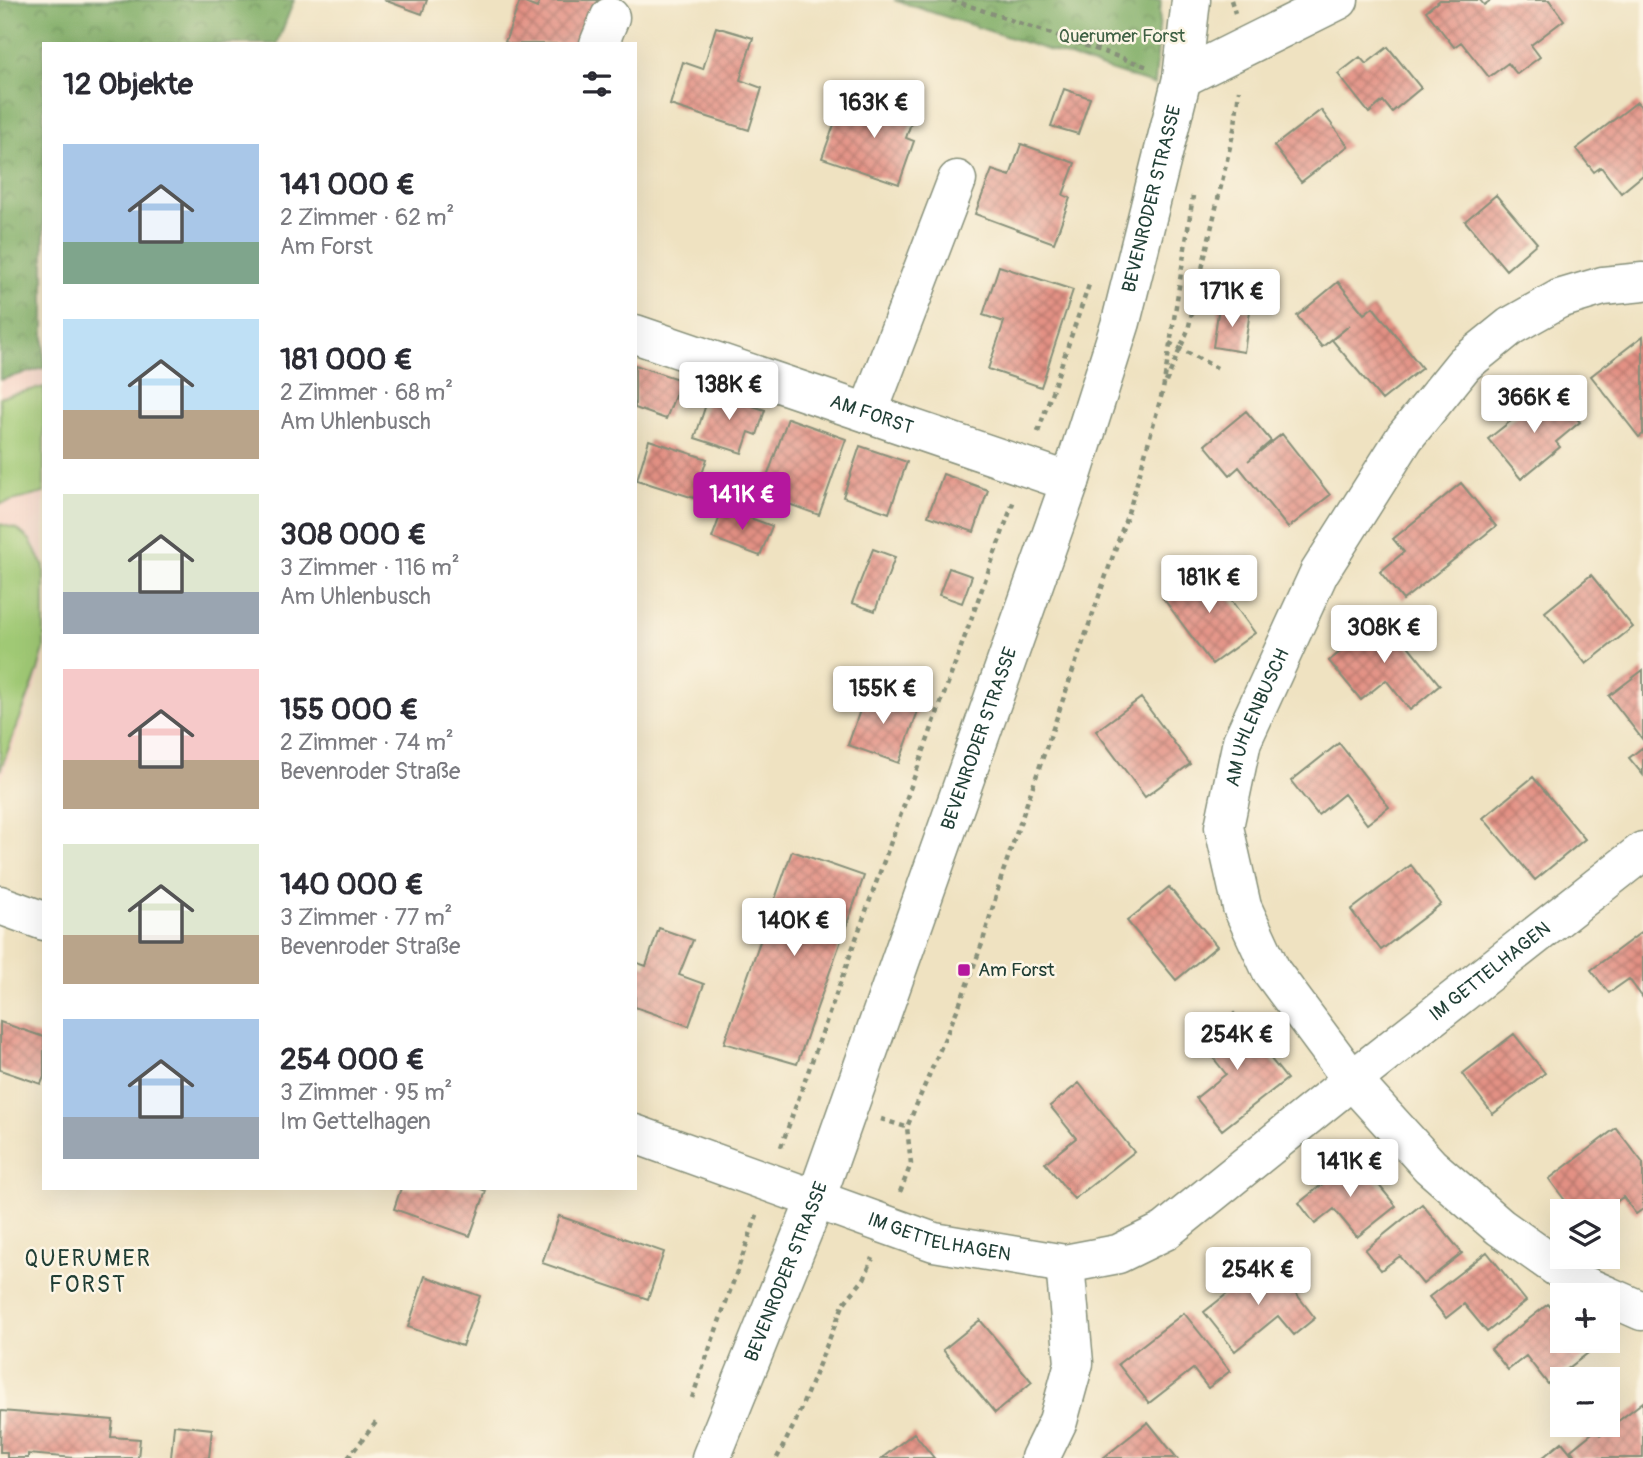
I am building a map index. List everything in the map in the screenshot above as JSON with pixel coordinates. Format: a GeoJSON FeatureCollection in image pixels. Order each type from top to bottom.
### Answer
{"type":"FeatureCollection","features":[{"type":"Feature","properties":{"kind":"street","name":"BEVENRODER STRASSE"},"geometry":{"type":"LineString","coordinates":[[711,1458],[816,1199],[1070,482],[1121,322],[1182,78],[1191,0]]}},
{"type":"Feature","properties":{"kind":"street"},"geometry":{"type":"LineString","coordinates":[[1182,78],[1339,0]]}},
{"type":"Feature","properties":{"kind":"street"},"geometry":{"type":"LineString","coordinates":[[868,413],[957,180]]}},
{"type":"Feature","properties":{"kind":"street","name":"AM UHLENBUSCH"},"geometry":{"type":"LineString","coordinates":[[1352,1080],[1272,972],[1242,907],[1224,827],[1242,741],[1319,573],[1405,437],[1464,364],[1511,326],[1559,299],[1603,286],[1643,282]]}},
{"type":"Feature","properties":{"kind":"street","name":"AM FORST"},"geometry":{"type":"LineString","coordinates":[[637,335],[1070,482]]}},
{"type":"Feature","properties":{"kind":"street","name":"IM GETTELHAGEN"},"geometry":{"type":"LineString","coordinates":[[816,1199],[934,1242],[1065,1264],[1118,1254],[1165,1231],[1352,1080],[1638,865]]}},
{"type":"Feature","properties":{"kind":"street"},"geometry":{"type":"LineString","coordinates":[[0,905],[42,920]]}},
{"type":"Feature","properties":{"kind":"street"},"geometry":{"type":"LineString","coordinates":[[1352,1080],[1430,1166],[1500,1227],[1579,1283]]}},
{"type":"Feature","properties":{"kind":"street"},"geometry":{"type":"LineString","coordinates":[[637,1135],[816,1199]]}},
{"type":"Feature","properties":{"kind":"street"},"geometry":{"type":"LineString","coordinates":[[1040,1458],[1058,1421],[1074,1363],[1065,1264]]}},
{"type":"Feature","properties":{"kind":"path"},"geometry":{"type":"LineString","coordinates":[[952,0],[1182,78]]}},
{"type":"Feature","properties":{"kind":"path"},"geometry":{"type":"LineString","coordinates":[[776,1458],[795,1423],[844,1303],[864,1279],[911,1164],[906,1127],[960,1003],[982,944],[1003,872],[1131,504],[1163,390],[1188,330],[1235,125],[1245,46]]}},
{"type":"Feature","properties":{"kind":"path"},"geometry":{"type":"LineString","coordinates":[[691,1401],[1093,273]]}},
{"type":"Feature","properties":{"kind":"path"},"geometry":{"type":"LineString","coordinates":[[1169,344],[1217,368]]}},
{"type":"Feature","properties":{"kind":"path"},"geometry":{"type":"LineString","coordinates":[[348,1458],[377,1421]]}},
{"type":"Feature","properties":{"kind":"shaded area"},"geometry":{"type":"Polygon","coordinates":[[[42,369],[42,669],[0,782],[0,380],[42,369]]]}},
{"type":"Feature","properties":{"kind":"green space"},"geometry":{"type":"Polygon","coordinates":[[[0,0],[294,0],[278,42],[42,42],[42,369],[0,380],[0,0]]]}},
{"type":"Feature","properties":{"kind":"green space","name":"Querumer Forst"},"geometry":{"type":"Polygon","coordinates":[[[894,0],[1161,0],[1155,85],[894,0]]]}},
{"type":"Feature","properties":{"kind":"green space"},"geometry":{"type":"Polygon","coordinates":[[[42,387],[42,494],[0,504],[0,397],[42,387]]]}},
{"type":"Feature","properties":{"kind":"green space"},"geometry":{"type":"Polygon","coordinates":[[[0,524],[17,529],[30,540],[42,562],[42,656],[0,771],[0,524]]]}},
{"type":"Feature","properties":{"kind":"building"},"geometry":{"type":"Polygon","coordinates":[[[384,0],[427,0],[422,14],[384,0]]]}},
{"type":"Feature","properties":{"kind":"building"},"geometry":{"type":"Polygon","coordinates":[[[540,0],[607,0],[592,42],[505,42],[520,1],[537,8],[540,0]]]}},
{"type":"Feature","properties":{"kind":"building"},"geometry":{"type":"Polygon","coordinates":[[[1440,0],[1480,0],[1484,5],[1491,0],[1549,0],[1564,20],[1531,45],[1540,57],[1517,74],[1508,63],[1489,77],[1461,42],[1454,47],[1426,11],[1440,0]]]}},
{"type":"Feature","properties":{"kind":"building"},"geometry":{"type":"Polygon","coordinates":[[[716,27],[753,38],[740,80],[762,88],[749,130],[670,105],[683,62],[703,69],[716,27]]]}},
{"type":"Feature","properties":{"kind":"building"},"geometry":{"type":"Polygon","coordinates":[[[1388,47],[1421,88],[1392,112],[1383,101],[1369,113],[1338,74],[1360,57],[1366,64],[1388,47]]]}},
{"type":"Feature","properties":{"kind":"building"},"geometry":{"type":"Polygon","coordinates":[[[1064,89],[1090,98],[1078,134],[1051,126],[1064,89]]]}},
{"type":"Feature","properties":{"kind":"building"},"geometry":{"type":"Polygon","coordinates":[[[874,93],[916,108],[906,138],[914,141],[899,184],[822,158],[838,114],[863,123],[874,93]]]}},
{"type":"Feature","properties":{"kind":"building"},"geometry":{"type":"Polygon","coordinates":[[[1637,102],[1643,109],[1643,175],[1621,193],[1601,167],[1594,172],[1576,149],[1637,102]]]}},
{"type":"Feature","properties":{"kind":"building"},"geometry":{"type":"Polygon","coordinates":[[[1321,110],[1348,146],[1301,182],[1274,146],[1321,110]]]}},
{"type":"Feature","properties":{"kind":"building"},"geometry":{"type":"Polygon","coordinates":[[[1021,144],[1075,163],[1063,195],[1070,198],[1054,243],[975,214],[992,170],[1010,176],[1021,144]]]}},
{"type":"Feature","properties":{"kind":"building"},"geometry":{"type":"Polygon","coordinates":[[[1496,195],[1537,243],[1506,270],[1465,221],[1496,195]]]}},
{"type":"Feature","properties":{"kind":"building"},"geometry":{"type":"Polygon","coordinates":[[[999,266],[1073,290],[1041,387],[988,369],[1004,322],[983,315],[999,266]]]}},
{"type":"Feature","properties":{"kind":"building"},"geometry":{"type":"Polygon","coordinates":[[[1338,282],[1364,314],[1373,307],[1422,368],[1382,400],[1332,340],[1350,325],[1322,347],[1297,316],[1338,282]]]}},
{"type":"Feature","properties":{"kind":"building"},"geometry":{"type":"Polygon","coordinates":[[[1219,306],[1250,311],[1244,352],[1213,347],[1219,306]]]}},
{"type":"Feature","properties":{"kind":"building"},"geometry":{"type":"Polygon","coordinates":[[[1643,336],[1643,434],[1639,437],[1591,376],[1643,336]]]}},
{"type":"Feature","properties":{"kind":"building"},"geometry":{"type":"Polygon","coordinates":[[[637,366],[681,380],[666,419],[637,409],[637,366]]]}},
{"type":"Feature","properties":{"kind":"building"},"geometry":{"type":"Polygon","coordinates":[[[1554,391],[1580,422],[1556,442],[1560,447],[1521,479],[1488,439],[1526,409],[1528,413],[1554,391]]]}},
{"type":"Feature","properties":{"kind":"building"},"geometry":{"type":"Polygon","coordinates":[[[710,392],[765,410],[757,435],[749,432],[742,453],[695,438],[710,392]]]}},
{"type":"Feature","properties":{"kind":"building"},"geometry":{"type":"Polygon","coordinates":[[[1246,411],[1271,441],[1248,461],[1282,434],[1330,495],[1288,528],[1239,467],[1230,475],[1205,445],[1246,411]]]}},
{"type":"Feature","properties":{"kind":"building"},"geometry":{"type":"Polygon","coordinates":[[[788,418],[846,439],[819,515],[761,494],[788,418]]]}},
{"type":"Feature","properties":{"kind":"building"},"geometry":{"type":"Polygon","coordinates":[[[649,440],[707,459],[694,498],[637,480],[649,440]]]}},
{"type":"Feature","properties":{"kind":"building"},"geometry":{"type":"Polygon","coordinates":[[[860,446],[907,462],[889,513],[843,497],[860,446]]]}},
{"type":"Feature","properties":{"kind":"building"},"geometry":{"type":"Polygon","coordinates":[[[943,474],[988,490],[974,532],[928,516],[943,474]]]}},
{"type":"Feature","properties":{"kind":"building"},"geometry":{"type":"Polygon","coordinates":[[[1461,483],[1496,526],[1403,600],[1380,572],[1404,552],[1393,539],[1461,483]]]}},
{"type":"Feature","properties":{"kind":"building"},"geometry":{"type":"Polygon","coordinates":[[[723,508],[772,526],[760,556],[712,538],[723,508]]]}},
{"type":"Feature","properties":{"kind":"building"},"geometry":{"type":"Polygon","coordinates":[[[873,549],[895,557],[875,611],[852,603],[873,549]]]}},
{"type":"Feature","properties":{"kind":"building"},"geometry":{"type":"Polygon","coordinates":[[[1206,566],[1255,633],[1212,664],[1163,598],[1206,566]]]}},
{"type":"Feature","properties":{"kind":"building"},"geometry":{"type":"Polygon","coordinates":[[[949,568],[972,576],[962,603],[939,595],[949,568]]]}},
{"type":"Feature","properties":{"kind":"building"},"geometry":{"type":"Polygon","coordinates":[[[1591,575],[1633,627],[1586,664],[1545,612],[1591,575]]]}},
{"type":"Feature","properties":{"kind":"building"},"geometry":{"type":"Polygon","coordinates":[[[1384,616],[1440,685],[1410,710],[1386,680],[1361,700],[1329,661],[1384,616]]]}},
{"type":"Feature","properties":{"kind":"building"},"geometry":{"type":"Polygon","coordinates":[[[1643,670],[1643,740],[1609,696],[1643,670]]]}},
{"type":"Feature","properties":{"kind":"building"},"geometry":{"type":"Polygon","coordinates":[[[867,690],[919,708],[899,763],[848,745],[867,690]]]}},
{"type":"Feature","properties":{"kind":"building"},"geometry":{"type":"Polygon","coordinates":[[[1141,698],[1190,764],[1145,797],[1096,731],[1141,698]]]}},
{"type":"Feature","properties":{"kind":"building"},"geometry":{"type":"Polygon","coordinates":[[[1339,743],[1389,807],[1367,824],[1344,794],[1318,815],[1291,781],[1339,743]]]}},
{"type":"Feature","properties":{"kind":"building"},"geometry":{"type":"Polygon","coordinates":[[[1643,747],[1643,775],[1629,758],[1643,747]]]}},
{"type":"Feature","properties":{"kind":"building"},"geometry":{"type":"Polygon","coordinates":[[[1533,777],[1585,839],[1535,880],[1483,818],[1533,777]]]}},
{"type":"Feature","properties":{"kind":"building"},"geometry":{"type":"Polygon","coordinates":[[[792,851],[864,876],[797,1064],[724,1043],[792,851]]]}},
{"type":"Feature","properties":{"kind":"building"},"geometry":{"type":"Polygon","coordinates":[[[1411,865],[1441,904],[1381,950],[1351,910],[1411,865]]]}},
{"type":"Feature","properties":{"kind":"building"},"geometry":{"type":"Polygon","coordinates":[[[1169,887],[1217,946],[1176,980],[1127,921],[1169,887]]]}},
{"type":"Feature","properties":{"kind":"building"},"geometry":{"type":"Polygon","coordinates":[[[659,928],[693,940],[679,975],[704,984],[689,1026],[637,1008],[637,963],[646,966],[659,928]]]}},
{"type":"Feature","properties":{"kind":"building"},"geometry":{"type":"Polygon","coordinates":[[[1643,931],[1643,998],[1629,979],[1609,993],[1591,970],[1643,931]]]}},
{"type":"Feature","properties":{"kind":"building"},"geometry":{"type":"Polygon","coordinates":[[[1234,1013],[1287,1079],[1222,1130],[1196,1098],[1226,1074],[1199,1040],[1234,1013]]]}},
{"type":"Feature","properties":{"kind":"building"},"geometry":{"type":"Polygon","coordinates":[[[0,1022],[42,1036],[41,1084],[0,1070],[0,1022]]]}},
{"type":"Feature","properties":{"kind":"building"},"geometry":{"type":"Polygon","coordinates":[[[1514,1034],[1545,1073],[1493,1114],[1462,1074],[1514,1034]]]}},
{"type":"Feature","properties":{"kind":"building"},"geometry":{"type":"Polygon","coordinates":[[[1079,1083],[1134,1152],[1074,1199],[1045,1163],[1076,1138],[1050,1106],[1079,1083]]]}},
{"type":"Feature","properties":{"kind":"building"},"geometry":{"type":"Polygon","coordinates":[[[1616,1128],[1643,1163],[1643,1209],[1636,1214],[1623,1197],[1620,1199],[1564,1199],[1549,1179],[1616,1128]]]}},
{"type":"Feature","properties":{"kind":"building"},"geometry":{"type":"Polygon","coordinates":[[[1356,1157],[1396,1206],[1357,1237],[1334,1209],[1315,1224],[1299,1203],[1356,1157]]]}},
{"type":"Feature","properties":{"kind":"building"},"geometry":{"type":"Polygon","coordinates":[[[400,1190],[486,1191],[470,1236],[394,1209],[400,1190]]]}},
{"type":"Feature","properties":{"kind":"building"},"geometry":{"type":"Polygon","coordinates":[[[1422,1204],[1462,1253],[1423,1284],[1400,1256],[1381,1270],[1365,1250],[1422,1204]]]}},
{"type":"Feature","properties":{"kind":"building"},"geometry":{"type":"Polygon","coordinates":[[[559,1216],[664,1252],[648,1299],[542,1263],[559,1216]]]}},
{"type":"Feature","properties":{"kind":"building"},"geometry":{"type":"Polygon","coordinates":[[[1487,1252],[1526,1301],[1487,1332],[1464,1304],[1446,1318],[1429,1297],[1487,1252]]]}},
{"type":"Feature","properties":{"kind":"building"},"geometry":{"type":"Polygon","coordinates":[[[1270,1260],[1315,1318],[1294,1335],[1278,1316],[1235,1351],[1204,1312],[1270,1260]]]}},
{"type":"Feature","properties":{"kind":"building"},"geometry":{"type":"Polygon","coordinates":[[[425,1276],[480,1296],[462,1346],[408,1327],[425,1276]]]}},
{"type":"Feature","properties":{"kind":"building"},"geometry":{"type":"Polygon","coordinates":[[[1548,1304],[1550,1353],[1588,1353],[1570,1367],[1550,1367],[1548,1384],[1526,1356],[1508,1370],[1491,1349],[1548,1304]]]}},
{"type":"Feature","properties":{"kind":"building"},"geometry":{"type":"Polygon","coordinates":[[[1184,1313],[1230,1371],[1208,1388],[1193,1369],[1149,1403],[1118,1364],[1184,1313]]]}},
{"type":"Feature","properties":{"kind":"building"},"geometry":{"type":"Polygon","coordinates":[[[980,1320],[1032,1382],[995,1413],[943,1350],[980,1320]]]}},
{"type":"Feature","properties":{"kind":"building"},"geometry":{"type":"Polygon","coordinates":[[[1643,1402],[1643,1458],[1577,1458],[1571,1450],[1587,1437],[1620,1437],[1620,1420],[1643,1402]]]}},
{"type":"Feature","properties":{"kind":"building"},"geometry":{"type":"Polygon","coordinates":[[[1,1411],[113,1420],[111,1437],[140,1439],[138,1458],[75,1458],[28,1454],[28,1458],[7,1458],[7,1452],[0,1452],[1,1411]]]}},
{"type":"Feature","properties":{"kind":"building"},"geometry":{"type":"Polygon","coordinates":[[[1148,1422],[1177,1458],[1103,1458],[1148,1422]]]}},
{"type":"Feature","properties":{"kind":"building"},"geometry":{"type":"Polygon","coordinates":[[[174,1425],[212,1429],[209,1458],[171,1458],[174,1425]]]}},
{"type":"Feature","properties":{"kind":"building"},"geometry":{"type":"Polygon","coordinates":[[[914,1433],[934,1458],[882,1458],[914,1433]]]}},
{"type":"Feature","properties":{"kind":"building"},"geometry":{"type":"Polygon","coordinates":[[[1562,1442],[1575,1458],[1542,1458],[1562,1442]]]}},
{"type":"Feature","properties":{"kind":"place","name":"Am Forst"},"geometry":{"type":"Point","coordinates":[964,970]}},
{"type":"Feature","properties":{"kind":"district","name":"QUERUMER FORST"},"geometry":{"type":"Point","coordinates":[88,1271]}}]}
